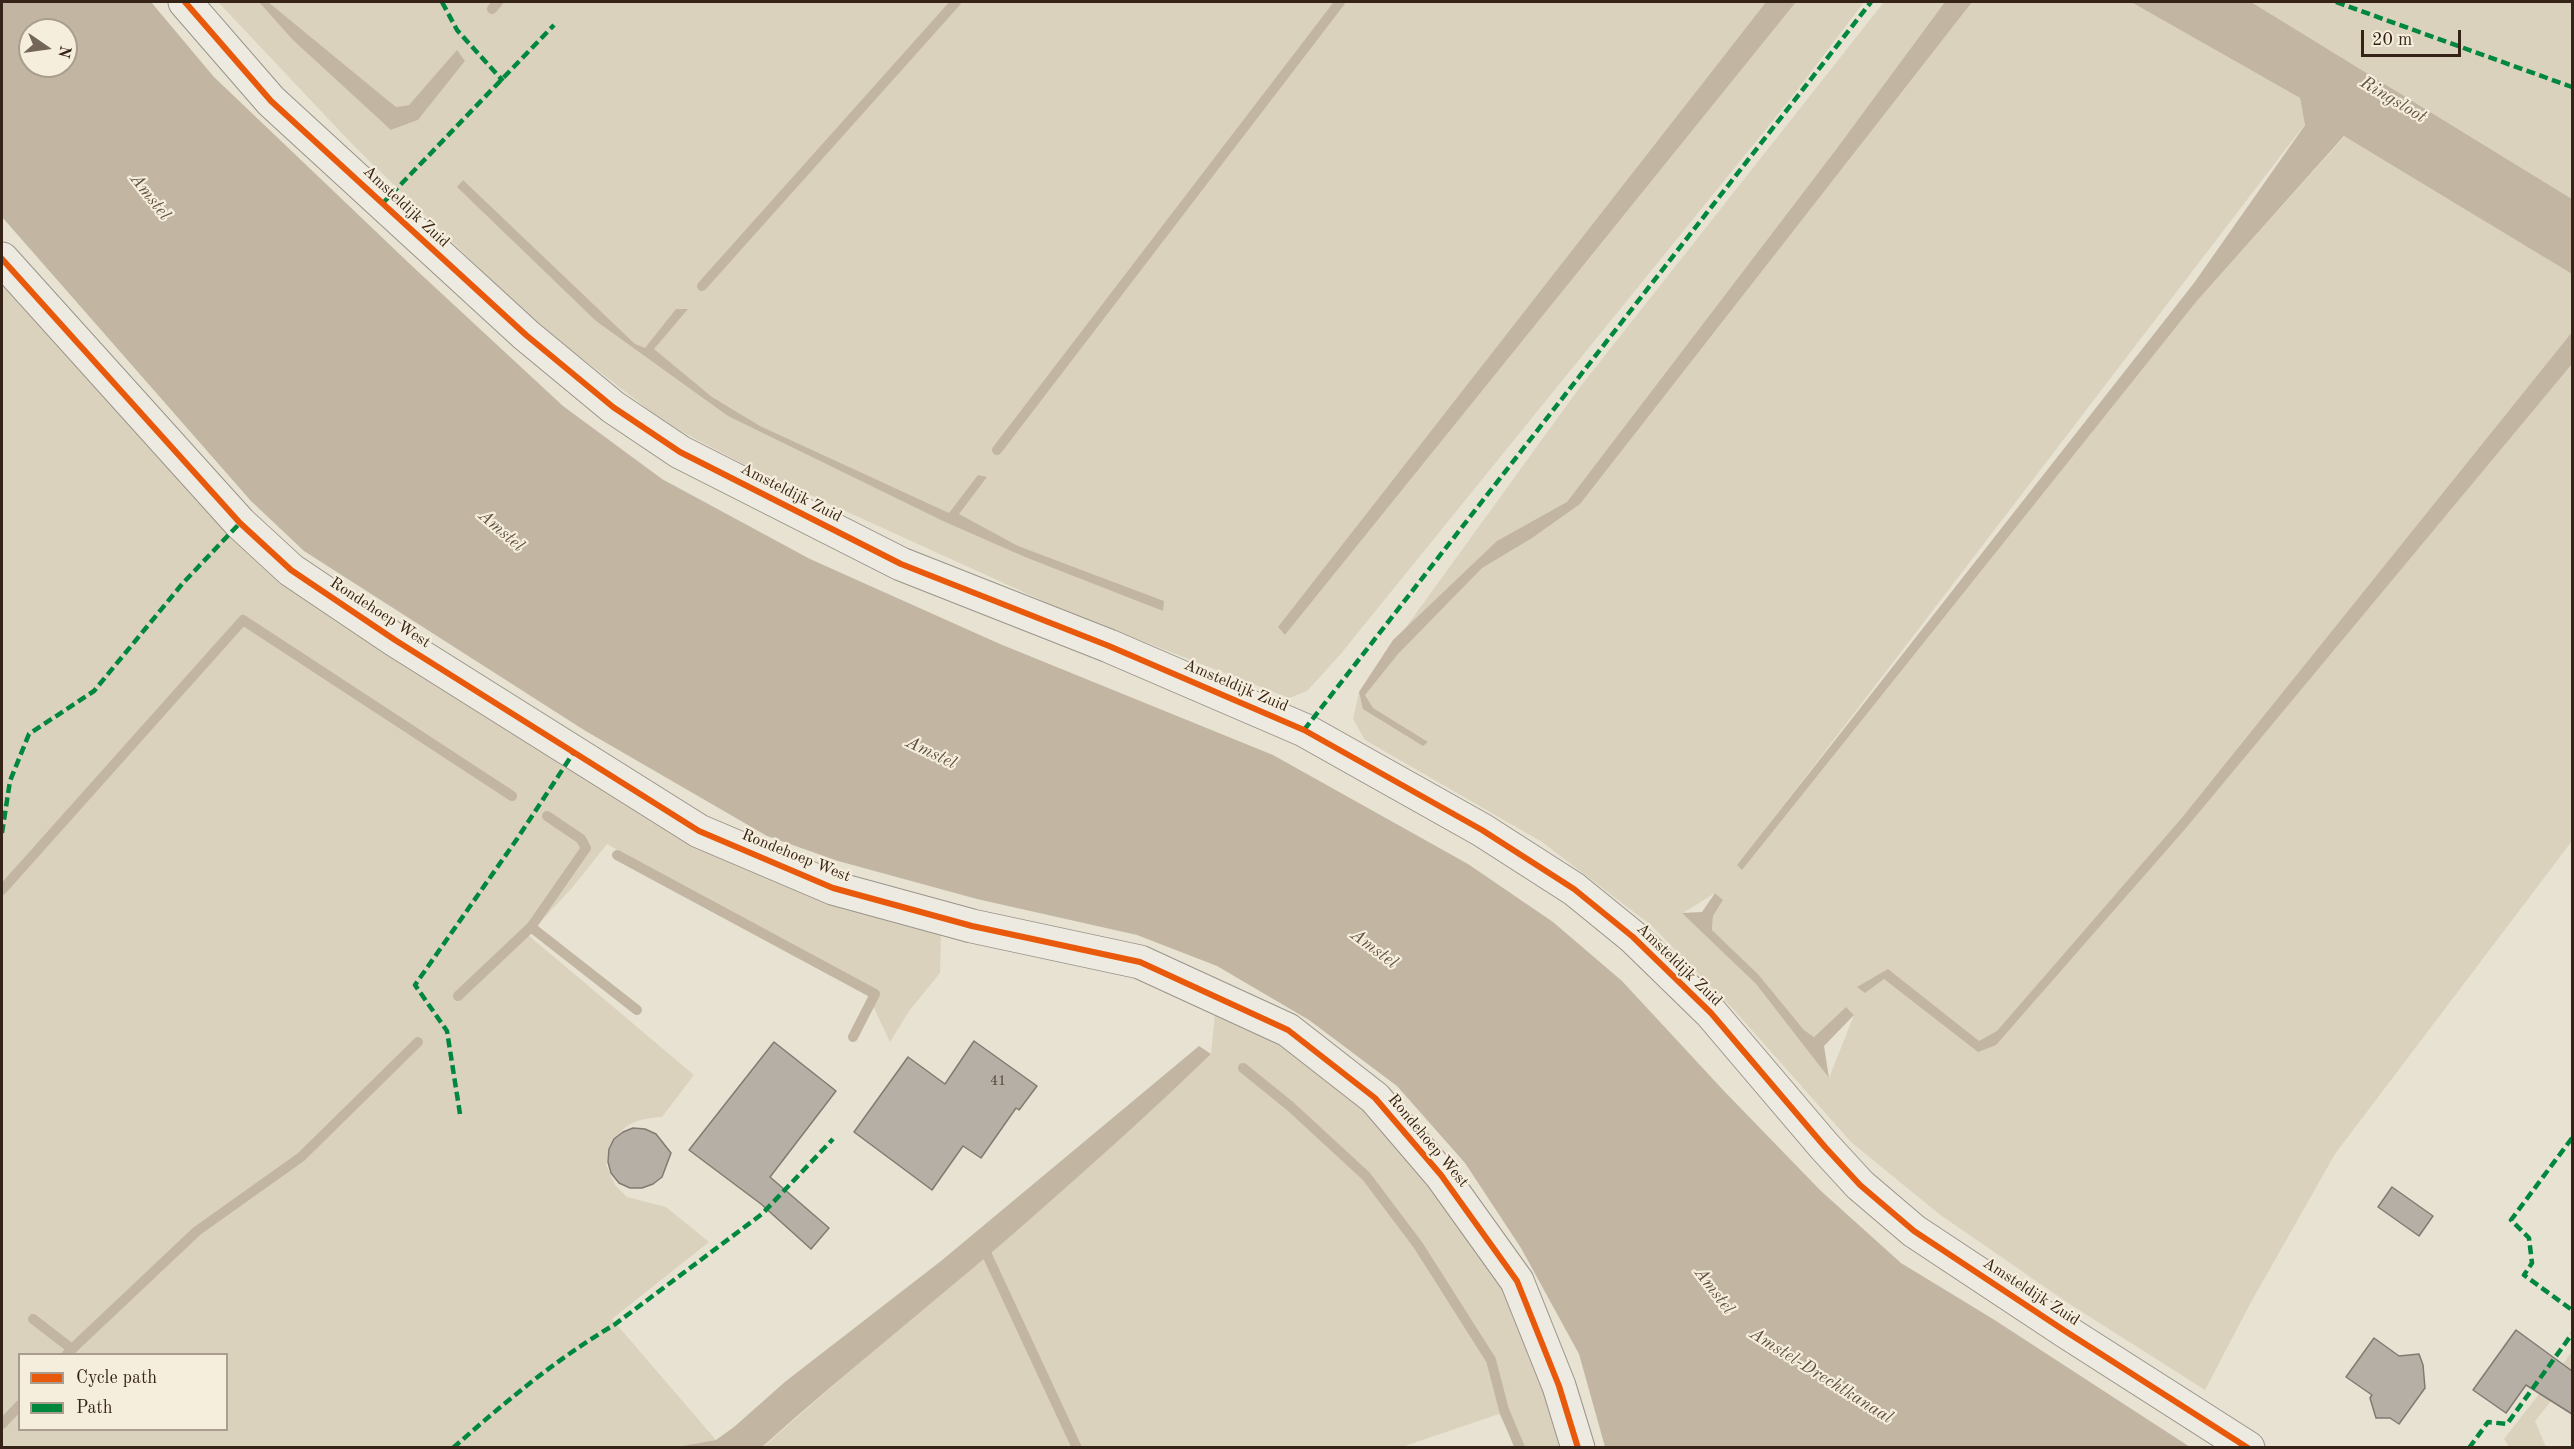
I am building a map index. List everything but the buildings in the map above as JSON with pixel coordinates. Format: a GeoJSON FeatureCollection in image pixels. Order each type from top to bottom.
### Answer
{"type":"FeatureCollection","features":[{"type":"Feature","properties":{"kind":"street","name":"Amsteldijk Zuid"},"geometry":{"type":"LineString","coordinates":[[185,2],[271,101],[518,328],[613,407],[680,452],[901,564],[1109,646],[1304,730],[1482,830],[1574,889],[1633,938],[1711,1013],[1853,1177],[1914,1231],[2248,1448]]}},
{"type":"Feature","properties":{"kind":"street","name":"Rondehoep West"},"geometry":{"type":"LineString","coordinates":[[2,259],[240,523],[291,570],[395,640],[699,831],[833,888],[972,926],[1140,962],[1288,1030],[1375,1098],[1441,1175],[1517,1281],[1558,1386],[1578,1448]]}},
{"type":"Feature","properties":{"kind":"shaded area"},"geometry":{"type":"Polygon","coordinates":[[[218,2],[1766,2],[1279,627],[1285,635],[1796,2],[1864,2],[1792,97],[1339,656],[1307,691],[1289,698],[1065,611],[753,469],[667,424],[531,319],[353,145],[218,2]],[[299,28],[392,130],[418,120],[465,61],[457,51],[409,105],[396,107],[299,28]]]}},
{"type":"Feature","properties":{"kind":"shaded area"},"geometry":{"type":"Polygon","coordinates":[[[1884,2],[2131,2],[2300,98],[2305,124],[1738,865],[2196,302],[2345,136],[2572,274],[2572,332],[2180,820],[2186,827],[2572,364],[2572,841],[2335,1154],[2250,1304],[2205,1390],[2068,1303],[1939,1214],[1851,1142],[1733,1009],[1652,926],[1542,842],[1365,740],[1353,719],[1359,692],[1580,387],[1884,2]],[[1715,893],[1683,913],[1756,984],[1829,1078],[1854,1015],[1846,1007],[1814,1037],[1804,1030],[1758,974],[1712,930],[1713,916],[1723,900],[1715,893]]]}},
{"type":"Feature","properties":{"kind":"shaded area"},"geometry":{"type":"Polygon","coordinates":[[[2251,2],[2572,2],[2572,199],[2251,2]]]}},
{"type":"Feature","properties":{"kind":"shaded area"},"geometry":{"type":"Polygon","coordinates":[[[2,266],[244,539],[837,898],[941,935],[940,973],[909,1011],[890,1042],[867,993],[607,844],[572,888],[528,935],[694,1075],[662,1117],[649,1118],[630,1124],[618,1135],[606,1165],[615,1185],[627,1197],[666,1207],[709,1242],[612,1319],[716,1440],[677,1448],[2,1447],[2,266]]]}},
{"type":"Feature","properties":{"kind":"shaded area"},"geometry":{"type":"Polygon","coordinates":[[[1216,1003],[1293,1046],[1398,1134],[1486,1251],[1541,1352],[1566,1447],[1516,1447],[1499,1414],[1399,1448],[762,1448],[894,1332],[1037,1213],[1211,1054],[1216,1003]]]}},
{"type":"Feature","properties":{"kind":"shaded area"},"geometry":{"type":"Polygon","coordinates":[[[2572,1352],[2572,1375],[2535,1421],[2546,1447],[2509,1447],[2504,1439],[2572,1352]]]}},
{"type":"Feature","properties":{"kind":"water"},"geometry":{"type":"Polygon","coordinates":[[[2,2],[151,2],[214,77],[412,266],[563,406],[662,479],[810,559],[1000,644],[1273,755],[1468,864],[1553,922],[1622,981],[1821,1191],[1901,1263],[1993,1319],[2190,1447],[1605,1447],[1579,1354],[1521,1248],[1465,1163],[1397,1086],[1309,1020],[1217,966],[1137,935],[977,899],[838,861],[767,836],[584,730],[304,551],[251,501],[2,217],[2,2]]]}},
{"type":"Feature","properties":{"kind":"water"},"geometry":{"type":"Polygon","coordinates":[[[259,2],[268,2],[396,107],[409,105],[457,50],[465,61],[418,120],[391,130],[293,40],[259,2]]]}},
{"type":"Feature","properties":{"kind":"water"},"geometry":{"type":"Polygon","coordinates":[[[1766,2],[1796,2],[1285,635],[1278,627],[1766,2]]]}},
{"type":"Feature","properties":{"kind":"water"},"geometry":{"type":"Polygon","coordinates":[[[1945,2],[1972,2],[1580,504],[1532,538],[1482,568],[1398,654],[1365,695],[1373,708],[1428,742],[1423,746],[1363,709],[1359,692],[1393,640],[1497,541],[1567,502],[1835,151],[1945,2]]]}},
{"type":"Feature","properties":{"kind":"water","name":"Ringsloot"},"geometry":{"type":"Polygon","coordinates":[[[2131,2],[2251,2],[2572,199],[2572,274],[2344,136],[2196,302],[1742,870],[1737,865],[2194,283],[2305,125],[2300,98],[2131,2]]]}},
{"type":"Feature","properties":{"kind":"water"},"geometry":{"type":"Polygon","coordinates":[[[463,180],[635,344],[645,348],[676,309],[688,309],[654,349],[712,397],[760,426],[949,513],[978,475],[987,477],[959,514],[1018,546],[1164,601],[1163,611],[1025,557],[943,521],[728,416],[596,321],[457,187],[463,180]]]}},
{"type":"Feature","properties":{"kind":"water"},"geometry":{"type":"Polygon","coordinates":[[[2572,332],[2572,364],[2186,828],[1996,1045],[1978,1052],[1884,979],[1865,993],[1857,987],[1888,969],[1979,1041],[1997,1031],[2180,820],[2572,332]]]}},
{"type":"Feature","properties":{"kind":"water"},"geometry":{"type":"Polygon","coordinates":[[[1715,893],[1723,900],[1713,916],[1712,930],[1758,974],[1804,1030],[1814,1037],[1846,1007],[1854,1015],[1824,1046],[1829,1078],[1756,984],[1682,913],[1702,912],[1715,893]]]}},
{"type":"Feature","properties":{"kind":"water"},"geometry":{"type":"Polygon","coordinates":[[[1199,1046],[1211,1054],[1146,1115],[1002,1243],[762,1447],[677,1447],[716,1440],[734,1427],[786,1381],[941,1261],[1199,1046]]]}},
{"type":"Feature","properties":{"kind":"waterway"},"geometry":{"type":"LineString","coordinates":[[492,9],[498,2]]}},
{"type":"Feature","properties":{"kind":"waterway"},"geometry":{"type":"LineString","coordinates":[[702,286],[956,2]]}},
{"type":"Feature","properties":{"kind":"waterway"},"geometry":{"type":"LineString","coordinates":[[997,450],[1340,2]]}},
{"type":"Feature","properties":{"kind":"waterway"},"geometry":{"type":"LineString","coordinates":[[2,890],[243,620],[512,796]]}},
{"type":"Feature","properties":{"kind":"waterway"},"geometry":{"type":"LineString","coordinates":[[531,927],[586,848],[581,839],[547,816]]}},
{"type":"Feature","properties":{"kind":"waterway"},"geometry":{"type":"LineString","coordinates":[[617,855],[875,994],[853,1037]]}},
{"type":"Feature","properties":{"kind":"waterway"},"geometry":{"type":"LineString","coordinates":[[458,996],[531,927],[637,1010]]}},
{"type":"Feature","properties":{"kind":"waterway"},"geometry":{"type":"LineString","coordinates":[[72,1349],[197,1231],[301,1157],[418,1042]]}},
{"type":"Feature","properties":{"kind":"waterway"},"geometry":{"type":"LineString","coordinates":[[1243,1068],[1290,1106],[1366,1176],[1418,1245],[1491,1360],[1504,1410],[1520,1448]]}},
{"type":"Feature","properties":{"kind":"waterway"},"geometry":{"type":"LineString","coordinates":[[982,1244],[1077,1448]]}},
{"type":"Feature","properties":{"kind":"waterway"},"geometry":{"type":"LineString","coordinates":[[33,1319],[72,1349],[68,1353]]}},
{"type":"Feature","properties":{"kind":"waterway"},"geometry":{"type":"LineString","coordinates":[[2,1424],[18,1407]]}},
{"type":"Feature","properties":{"kind":"marked path"},"geometry":{"type":"LineString","coordinates":[[442,2],[457,30],[503,81]]}},
{"type":"Feature","properties":{"kind":"marked path"},"geometry":{"type":"LineString","coordinates":[[1304,730],[1871,2]]}},
{"type":"Feature","properties":{"kind":"marked path"},"geometry":{"type":"LineString","coordinates":[[2336,2],[2572,87]]}},
{"type":"Feature","properties":{"kind":"marked path"},"geometry":{"type":"LineString","coordinates":[[382,204],[554,25]]}},
{"type":"Feature","properties":{"kind":"marked path"},"geometry":{"type":"LineString","coordinates":[[2,833],[10,781],[29,734],[94,691],[183,583],[240,523]]}},
{"type":"Feature","properties":{"kind":"marked path"},"geometry":{"type":"LineString","coordinates":[[460,1114],[447,1031],[415,985],[517,839],[574,752]]}},
{"type":"Feature","properties":{"kind":"marked path"},"geometry":{"type":"LineString","coordinates":[[2572,1138],[2511,1220],[2529,1238],[2532,1263],[2524,1275],[2572,1310]]}},
{"type":"Feature","properties":{"kind":"marked path"},"geometry":{"type":"LineString","coordinates":[[453,1448],[551,1367],[614,1325],[762,1214],[833,1139]]}},
{"type":"Feature","properties":{"kind":"marked path"},"geometry":{"type":"LineString","coordinates":[[2469,1448],[2488,1422],[2507,1424],[2572,1334]]}},
{"type":"Feature","properties":{"kind":"cycle path"},"geometry":{"type":"LineString","coordinates":[[185,2],[271,101],[526,335],[613,407],[680,452],[901,564],[1109,646],[1304,730],[1482,830],[1574,889],[1633,937],[1711,1013],[1860,1185],[1914,1231],[2248,1448]]}},
{"type":"Feature","properties":{"kind":"cycle path"},"geometry":{"type":"LineString","coordinates":[[2,259],[240,523],[291,570],[395,640],[699,831],[833,888],[972,926],[1140,962],[1288,1030],[1375,1098],[1441,1175],[1517,1281],[1559,1386],[1578,1448]]}},
{"type":"Feature","properties":{"kind":"water label","name":"Amstel"},"geometry":{"type":"Point","coordinates":[150,197]}},
{"type":"Feature","properties":{"kind":"water label","name":"Amstel"},"geometry":{"type":"Point","coordinates":[501,531]}},
{"type":"Feature","properties":{"kind":"water label","name":"Amstel"},"geometry":{"type":"Point","coordinates":[931,753]}},
{"type":"Feature","properties":{"kind":"water label","name":"Amstel"},"geometry":{"type":"Point","coordinates":[1374,949]}},
{"type":"Feature","properties":{"kind":"water label","name":"Amstel"},"geometry":{"type":"Point","coordinates":[1714,1291]}},
{"type":"Feature","properties":{"kind":"water label","name":"Amstel-Drechtkanaal"},"geometry":{"type":"Point","coordinates":[1821,1376]}}]}
